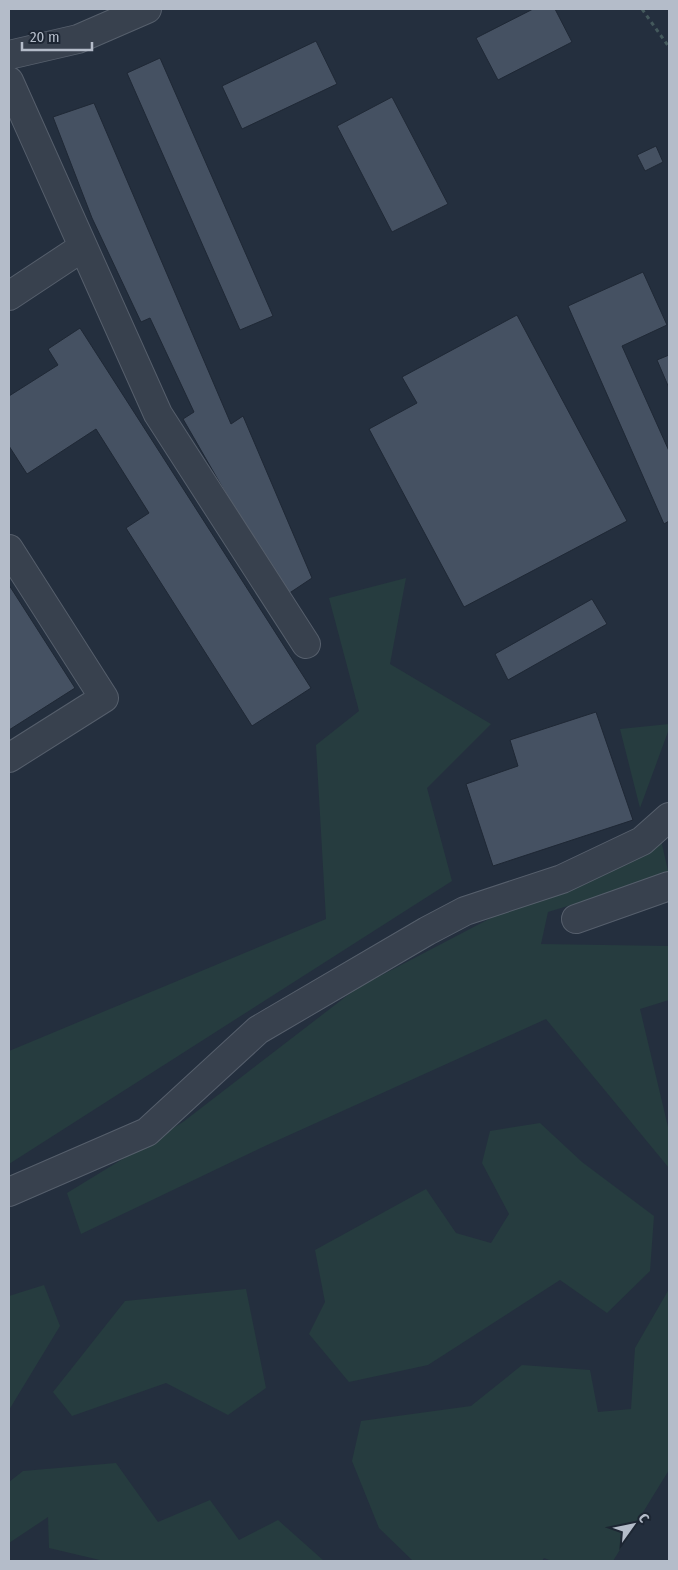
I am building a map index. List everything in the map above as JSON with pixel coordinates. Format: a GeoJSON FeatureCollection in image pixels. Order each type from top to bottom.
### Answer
{"type":"FeatureCollection","features":[{"type":"Feature","properties":{"kind":"street"},"geometry":{"type":"LineString","coordinates":[[9,55],[78,39],[147,9]]}},
{"type":"Feature","properties":{"kind":"street"},"geometry":{"type":"LineString","coordinates":[[9,81],[158,414],[306,644]]}},
{"type":"Feature","properties":{"kind":"street"},"geometry":{"type":"LineString","coordinates":[[9,296],[83,247]]}},
{"type":"Feature","properties":{"kind":"street"},"geometry":{"type":"LineString","coordinates":[[9,549],[104,698],[9,758]]}},
{"type":"Feature","properties":{"kind":"street"},"geometry":{"type":"LineString","coordinates":[[9,1192],[147,1132],[258,1030],[426,931],[465,911],[562,879],[642,841],[669,817]]}},
{"type":"Feature","properties":{"kind":"street"},"geometry":{"type":"LineString","coordinates":[[576,919],[669,886]]}},
{"type":"Feature","properties":{"kind":"path"},"geometry":{"type":"LineString","coordinates":[[642,9],[669,47]]}},
{"type":"Feature","properties":{"kind":"green space"},"geometry":{"type":"Polygon","coordinates":[[[406,578],[390,664],[491,724],[427,788],[452,881],[9,1164],[9,1051],[326,919],[316,745],[359,711],[329,598],[406,578]]]}},
{"type":"Feature","properties":{"kind":"green space"},"geometry":{"type":"Polygon","coordinates":[[[669,724],[669,729],[640,808],[620,729],[669,724]]]}},
{"type":"Feature","properties":{"kind":"green space"},"geometry":{"type":"Polygon","coordinates":[[[661,840],[669,875],[548,912],[541,944],[669,946],[669,1000],[640,1009],[669,1131],[669,1168],[546,1019],[265,1146],[81,1234],[67,1193],[183,1122],[357,988],[527,899],[661,840]]]}},
{"type":"Feature","properties":{"kind":"green space"},"geometry":{"type":"Polygon","coordinates":[[[540,1123],[582,1162],[654,1216],[650,1271],[607,1313],[560,1280],[428,1365],[349,1382],[309,1334],[325,1302],[315,1250],[426,1189],[456,1233],[491,1243],[509,1214],[482,1163],[490,1131],[540,1123]]]}},
{"type":"Feature","properties":{"kind":"green space"},"geometry":{"type":"Polygon","coordinates":[[[44,1285],[60,1326],[9,1410],[9,1296],[44,1285]]]}},
{"type":"Feature","properties":{"kind":"green space"},"geometry":{"type":"Polygon","coordinates":[[[246,1289],[266,1388],[228,1415],[166,1383],[72,1416],[53,1392],[125,1301],[246,1289]]]}},
{"type":"Feature","properties":{"kind":"green space"},"geometry":{"type":"Polygon","coordinates":[[[669,1289],[669,1470],[613,1561],[552,1561],[544,1558],[542,1561],[413,1561],[379,1528],[352,1461],[361,1421],[471,1406],[522,1365],[590,1370],[598,1412],[631,1409],[635,1348],[669,1289]]]}},
{"type":"Feature","properties":{"kind":"green space"},"geometry":{"type":"Polygon","coordinates":[[[116,1463],[158,1522],[210,1500],[239,1540],[278,1520],[324,1561],[104,1561],[49,1548],[48,1517],[9,1543],[9,1482],[23,1471],[116,1463]]]}},
{"type":"Feature","properties":{"kind":"building"},"geometry":{"type":"Polygon","coordinates":[[[533,9],[555,9],[572,42],[498,80],[476,38],[533,9]]]}},
{"type":"Feature","properties":{"kind":"building"},"geometry":{"type":"Polygon","coordinates":[[[316,41],[337,84],[242,129],[222,86],[316,41]]]}},
{"type":"Feature","properties":{"kind":"building"},"geometry":{"type":"Polygon","coordinates":[[[160,58],[273,316],[240,330],[127,73],[160,58]]]}},
{"type":"Feature","properties":{"kind":"building"},"geometry":{"type":"Polygon","coordinates":[[[392,97],[448,204],[392,232],[337,126],[392,97]]]}},
{"type":"Feature","properties":{"kind":"building"},"geometry":{"type":"Polygon","coordinates":[[[94,103],[231,424],[243,416],[312,578],[285,596],[183,419],[194,412],[150,318],[141,322],[92,218],[53,117],[94,103]]]}},
{"type":"Feature","properties":{"kind":"building"},"geometry":{"type":"Polygon","coordinates":[[[656,146],[663,162],[645,171],[637,155],[656,146]]]}},
{"type":"Feature","properties":{"kind":"building"},"geometry":{"type":"Polygon","coordinates":[[[643,272],[667,325],[622,346],[669,451],[669,521],[664,524],[568,306],[643,272]]]}},
{"type":"Feature","properties":{"kind":"building"},"geometry":{"type":"Polygon","coordinates":[[[517,315],[627,521],[464,607],[369,429],[417,403],[402,377],[517,315]]]}},
{"type":"Feature","properties":{"kind":"building"},"geometry":{"type":"Polygon","coordinates":[[[80,328],[311,688],[252,726],[126,528],[149,513],[96,429],[27,474],[9,446],[9,396],[58,365],[48,349],[80,328]]]}},
{"type":"Feature","properties":{"kind":"building"},"geometry":{"type":"Polygon","coordinates":[[[669,355],[669,388],[657,360],[669,355]]]}},
{"type":"Feature","properties":{"kind":"building"},"geometry":{"type":"Polygon","coordinates":[[[9,585],[75,688],[9,730],[9,585]]]}},
{"type":"Feature","properties":{"kind":"building"},"geometry":{"type":"Polygon","coordinates":[[[592,599],[607,624],[508,680],[495,654],[592,599]]]}},
{"type":"Feature","properties":{"kind":"building"},"geometry":{"type":"Polygon","coordinates":[[[596,712],[633,820],[493,866],[466,784],[518,766],[510,740],[596,712]]]}}]}
